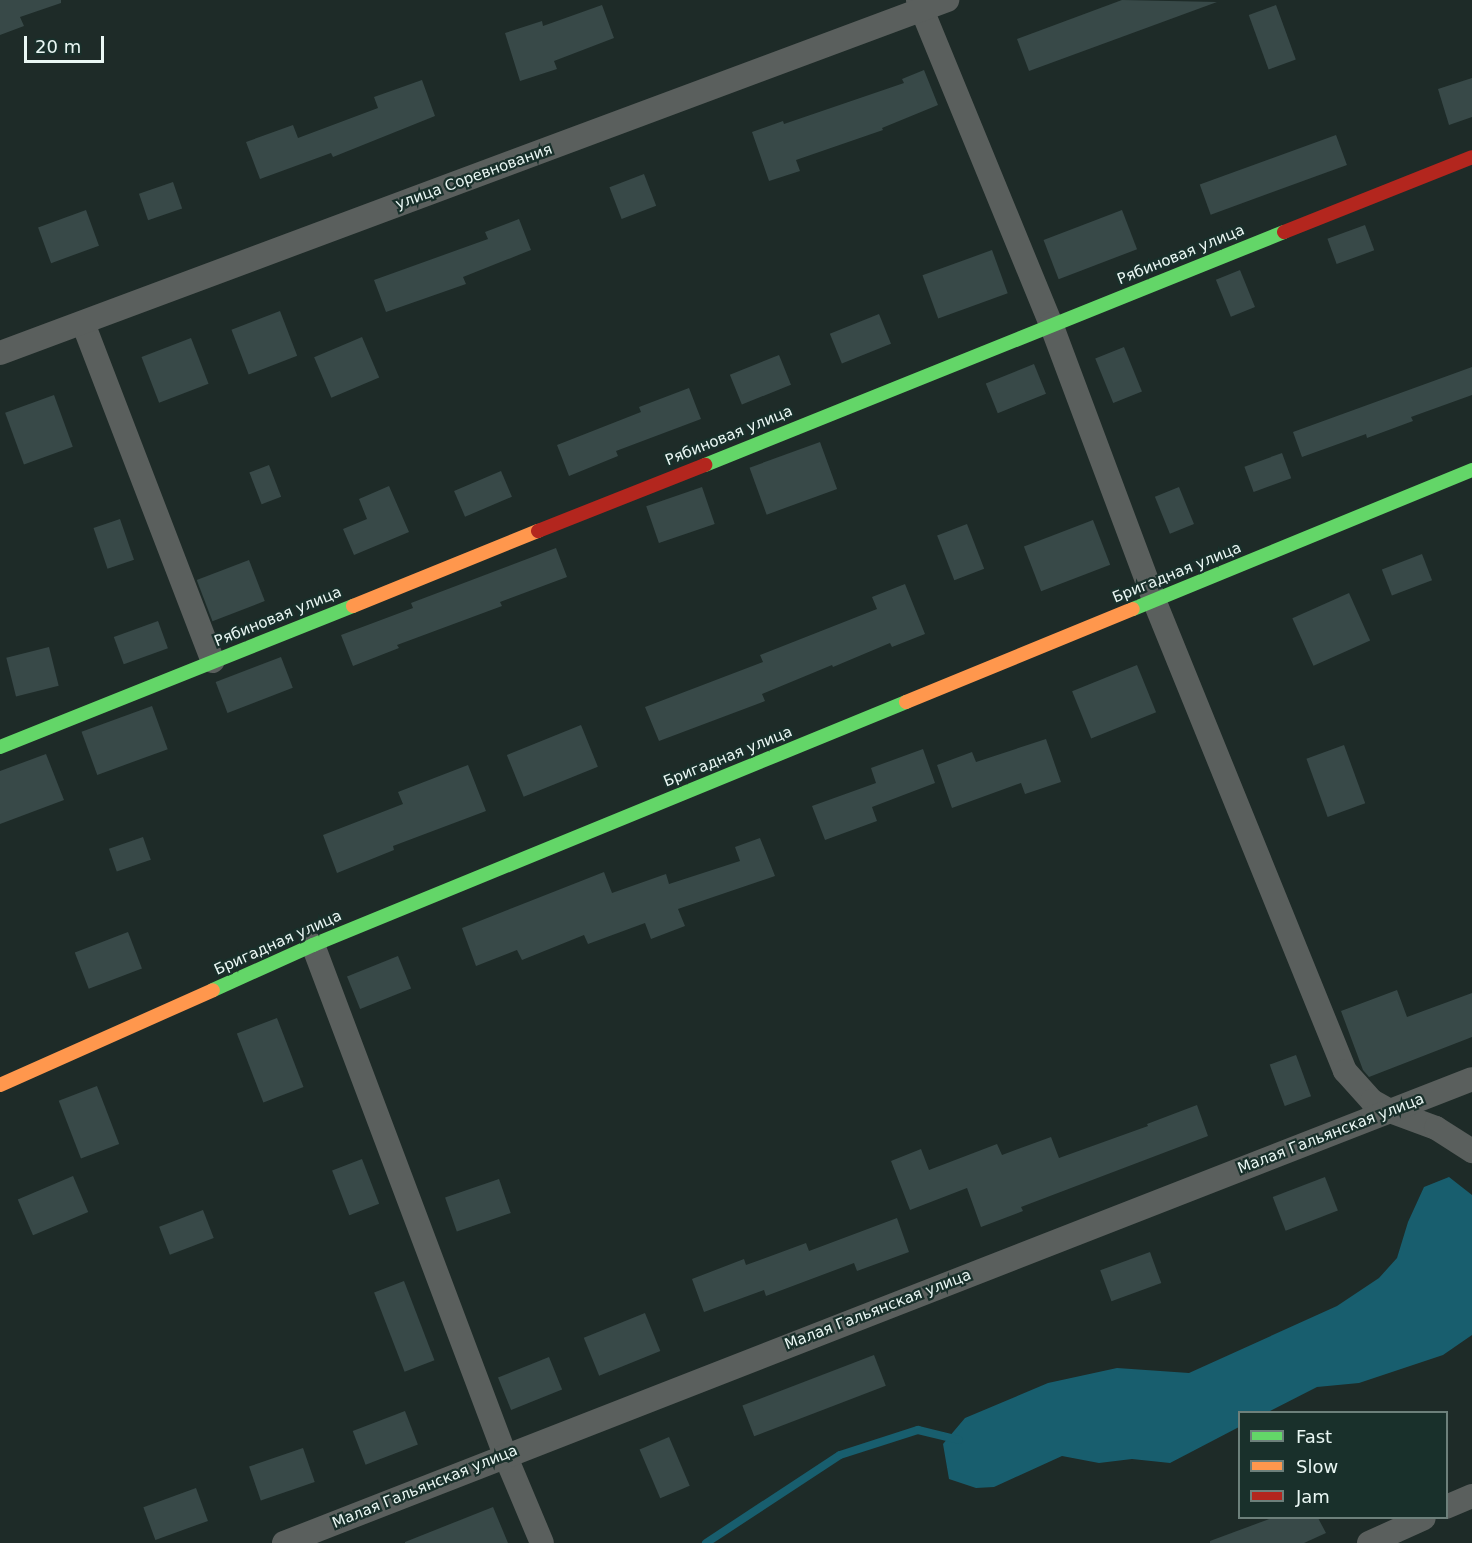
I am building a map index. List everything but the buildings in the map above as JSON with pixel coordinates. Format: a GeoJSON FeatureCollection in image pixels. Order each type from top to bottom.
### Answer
{"type":"FeatureCollection","features":[{"type":"Feature","properties":{"kind":"street","name":"улица Соревнования"},"geometry":{"type":"LineString","coordinates":[[0,353],[920,5],[947,0]]}},
{"type":"Feature","properties":{"kind":"street"},"geometry":{"type":"LineString","coordinates":[[920,5],[1051,324],[1154,600],[1345,1071],[1360,1090],[1390,1111],[1436,1128],[1472,1151]]}},
{"type":"Feature","properties":{"kind":"street","name":"Рябиновая улица"},"geometry":{"type":"LineString","coordinates":[[0,747],[1051,324],[1472,158]]}},
{"type":"Feature","properties":{"kind":"street"},"geometry":{"type":"LineString","coordinates":[[83,323],[213,661]]}},
{"type":"Feature","properties":{"kind":"street","name":"Бригадная улица"},"geometry":{"type":"LineString","coordinates":[[0,1085],[313,945],[1472,470]]}},
{"type":"Feature","properties":{"kind":"street"},"geometry":{"type":"LineString","coordinates":[[313,945],[505,1455],[542,1543]]}},
{"type":"Feature","properties":{"kind":"street","name":"Малая Гальянская улица"},"geometry":{"type":"LineString","coordinates":[[284,1543],[1472,1078]]}},
{"type":"Feature","properties":{"kind":"street"},"geometry":{"type":"LineString","coordinates":[[1448,1506],[1472,1496]]}},
{"type":"Feature","properties":{"kind":"street"},"geometry":{"type":"LineString","coordinates":[[1369,1543],[1422,1519]]}},
{"type":"Feature","properties":{"kind":"water"},"geometry":{"type":"Polygon","coordinates":[[[1449,1177],[1472,1195],[1472,1335],[1443,1355],[1359,1383],[1317,1387],[1270,1411],[1238,1411],[1238,1428],[1170,1463],[1132,1459],[1099,1463],[1062,1456],[994,1487],[976,1488],[949,1479],[943,1444],[965,1418],[1048,1383],[1117,1368],[1189,1373],[1337,1306],[1379,1278],[1397,1258],[1408,1222],[1424,1187],[1449,1177]]]}},
{"type":"Feature","properties":{"kind":"waterway"},"geometry":{"type":"LineString","coordinates":[[706,1543],[840,1455],[918,1430],[959,1440]]}},
{"type":"Feature","properties":{"kind":"traffic: fast"},"geometry":{"type":"LineString","coordinates":[[705,465],[1284,232]]}},
{"type":"Feature","properties":{"kind":"traffic: fast"},"geometry":{"type":"LineString","coordinates":[[1133,609],[1472,470]]}},
{"type":"Feature","properties":{"kind":"traffic: fast"},"geometry":{"type":"LineString","coordinates":[[0,747],[353,606]]}},
{"type":"Feature","properties":{"kind":"traffic: fast"},"geometry":{"type":"LineString","coordinates":[[213,990],[313,945],[906,702]]}},
{"type":"Feature","properties":{"kind":"traffic: slow"},"geometry":{"type":"LineString","coordinates":[[353,606],[538,531]]}},
{"type":"Feature","properties":{"kind":"traffic: slow"},"geometry":{"type":"LineString","coordinates":[[906,702],[1133,609]]}},
{"type":"Feature","properties":{"kind":"traffic: slow"},"geometry":{"type":"LineString","coordinates":[[0,1085],[213,990]]}},
{"type":"Feature","properties":{"kind":"traffic: jam"},"geometry":{"type":"LineString","coordinates":[[1284,232],[1472,157]]}},
{"type":"Feature","properties":{"kind":"traffic: jam"},"geometry":{"type":"LineString","coordinates":[[538,531],[705,465]]}}]}
